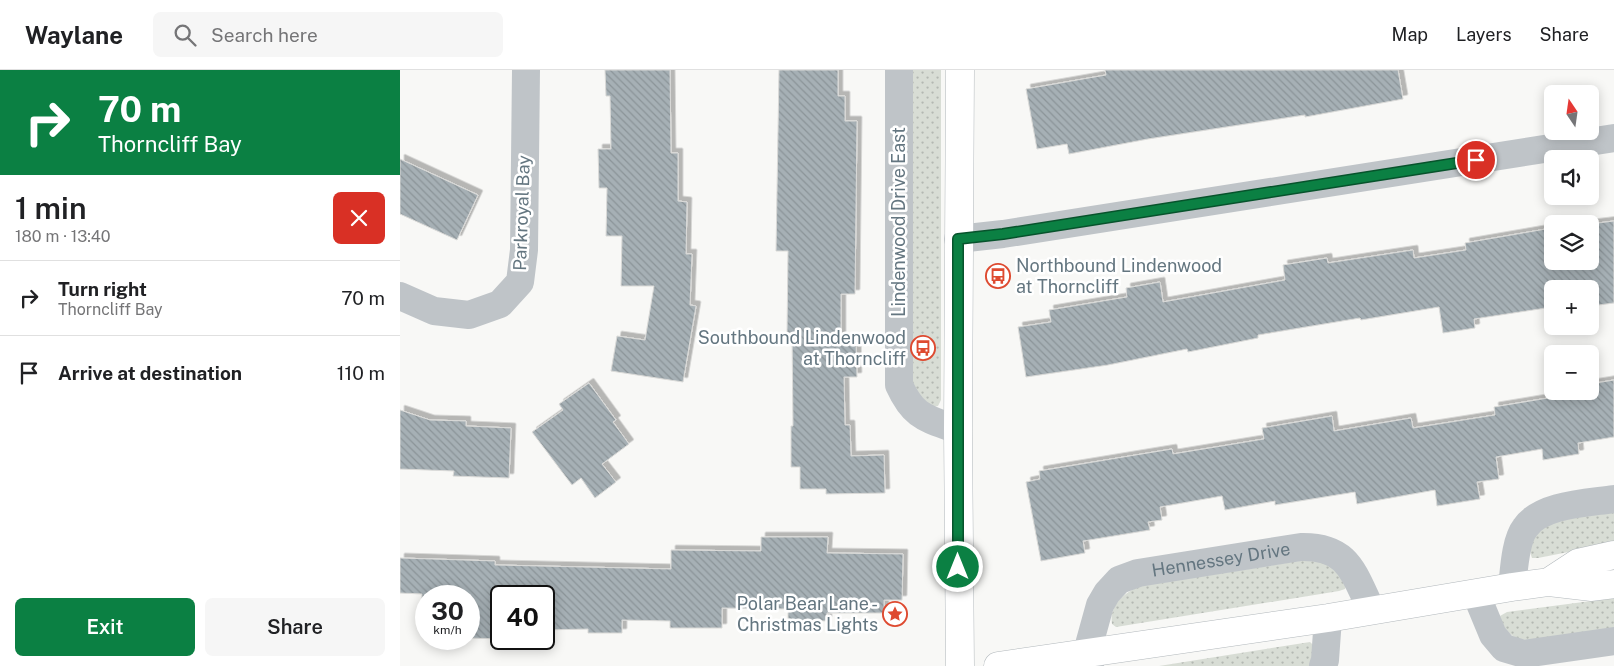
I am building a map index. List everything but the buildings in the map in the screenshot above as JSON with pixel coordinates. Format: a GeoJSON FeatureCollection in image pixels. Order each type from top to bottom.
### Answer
{"type":"FeatureCollection","features":[{"type":"Feature","properties":{"kind":"street","name":"Parkroyal Bay"},"geometry":{"type":"LineString","coordinates":[[400,296],[434,311],[468,315],[500,304],[520,282],[524,250],[526,70]]}},
{"type":"Feature","properties":{"kind":"street","name":"Lindenwood Drive East"},"geometry":{"type":"LineString","coordinates":[[899,70],[899,385],[907,402],[920,417],[958,430]]}},
{"type":"Feature","properties":{"kind":"street"},"geometry":{"type":"LineString","coordinates":[[960,70],[958,430],[960,666]]}},
{"type":"Feature","properties":{"kind":"street"},"geometry":{"type":"LineString","coordinates":[[958,239],[1614,138]]}},
{"type":"Feature","properties":{"kind":"street"},"geometry":{"type":"LineString","coordinates":[[1512,587],[1520,540],[1524,528],[1533,519],[1553,509],[1614,499]]}},
{"type":"Feature","properties":{"kind":"street","name":"Hennessey Drive"},"geometry":{"type":"LineString","coordinates":[[1088,659],[1100,605],[1107,593],[1119,580],[1138,573],[1301,547],[1318,547],[1334,552],[1351,568],[1371,609]]}},
{"type":"Feature","properties":{"kind":"street"},"geometry":{"type":"LineString","coordinates":[[1549,582],[1578,563],[1614,556]]}},
{"type":"Feature","properties":{"kind":"street"},"geometry":{"type":"LineString","coordinates":[[998,666],[1088,659],[1371,609],[1549,582],[1592,587],[1614,584]]}},
{"type":"Feature","properties":{"kind":"street"},"geometry":{"type":"LineString","coordinates":[[1476,594],[1493,635],[1504,648],[1524,654],[1614,641]]}},
{"type":"Feature","properties":{"kind":"street"},"geometry":{"type":"LineString","coordinates":[[1323,666],[1328,618]]}},
{"type":"Feature","properties":{"kind":"shaded area"},"geometry":{"type":"Polygon","coordinates":[[[911,70],[941,70],[941,400],[938,406],[932,407],[913,389],[911,70]]]}},
{"type":"Feature","properties":{"kind":"shaded area"},"geometry":{"type":"Polygon","coordinates":[[[1614,512],[1614,543],[1532,558],[1530,545],[1535,534],[1545,527],[1574,518],[1614,512]]]}},
{"type":"Feature","properties":{"kind":"shaded area"},"geometry":{"type":"Polygon","coordinates":[[[1312,559],[1335,568],[1346,586],[1345,589],[1116,627],[1112,624],[1115,605],[1128,592],[1140,586],[1312,559]]]}},
{"type":"Feature","properties":{"kind":"shaded area"},"geometry":{"type":"Polygon","coordinates":[[[1614,598],[1614,629],[1566,637],[1540,640],[1516,638],[1507,631],[1500,616],[1507,612],[1614,598]]]}},
{"type":"Feature","properties":{"kind":"shaded area"},"geometry":{"type":"Polygon","coordinates":[[[1310,642],[1314,646],[1313,657],[1309,666],[1159,666],[1310,642]]]}},
{"type":"Feature","properties":{"kind":"place","name":"Northbound Lindenwood at Thorncliff"},"geometry":{"type":"Point","coordinates":[998,276]}},
{"type":"Feature","properties":{"kind":"place","name":"Southbound Lindenwood at Thorncliff"},"geometry":{"type":"Point","coordinates":[923,348]}},
{"type":"Feature","properties":{"kind":"place","name":"Polar Bear Lane - Christmas Lights"},"geometry":{"type":"Point","coordinates":[895,614]}},
{"type":"Feature","properties":{"kind":"route"},"geometry":{"type":"LineString","coordinates":[[958,567],[958,239],[1003,234],[1476,160]]}}]}
